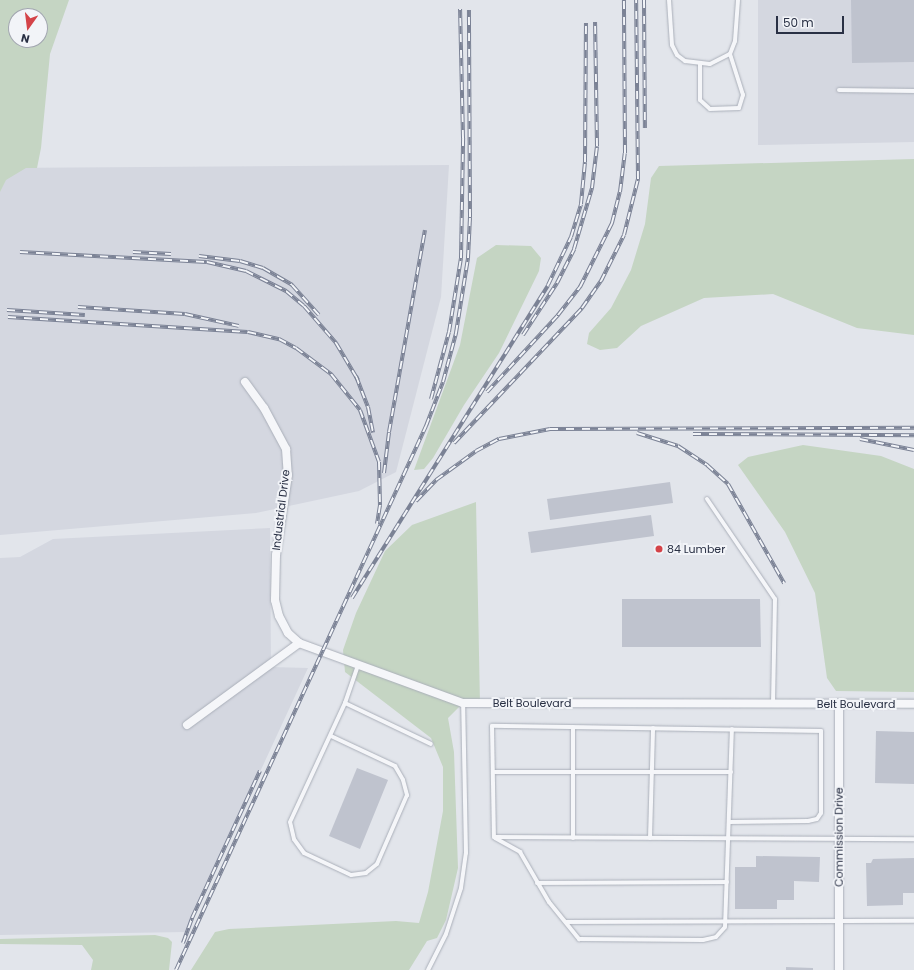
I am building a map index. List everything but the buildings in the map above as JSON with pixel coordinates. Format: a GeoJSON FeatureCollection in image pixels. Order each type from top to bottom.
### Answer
{"type":"FeatureCollection","features":[{"type":"Feature","properties":{"kind":"street","name":"Industrial Drive"},"geometry":{"type":"LineString","coordinates":[[245,382],[264,408],[286,449],[288,475],[276,555],[275,600],[279,616],[288,633],[300,643]]}},
{"type":"Feature","properties":{"kind":"street","name":"Belt Boulevard"},"geometry":{"type":"LineString","coordinates":[[300,643],[358,666],[463,704],[914,704]]}},
{"type":"Feature","properties":{"kind":"street"},"geometry":{"type":"LineString","coordinates":[[187,725],[300,643]]}},
{"type":"Feature","properties":{"kind":"street","name":"Commission Drive"},"geometry":{"type":"LineString","coordinates":[[839,703],[839,970]]}},
{"type":"Feature","properties":{"kind":"lane"},"geometry":{"type":"LineString","coordinates":[[669,0],[672,45],[677,56],[685,61],[710,64],[730,54]]}},
{"type":"Feature","properties":{"kind":"lane"},"geometry":{"type":"LineString","coordinates":[[700,63],[700,100],[710,109],[739,108],[743,95],[730,54],[735,41],[738,0]]}},
{"type":"Feature","properties":{"kind":"lane"},"geometry":{"type":"LineString","coordinates":[[838,90],[914,91]]}},
{"type":"Feature","properties":{"kind":"lane"},"geometry":{"type":"LineString","coordinates":[[708,499],[775,599],[773,703]]}},
{"type":"Feature","properties":{"kind":"lane"},"geometry":{"type":"LineString","coordinates":[[331,736],[395,766],[403,780],[407,795],[377,864],[366,873],[351,875],[304,853],[294,839],[290,822],[331,736],[358,666]]}},
{"type":"Feature","properties":{"kind":"lane"},"geometry":{"type":"LineString","coordinates":[[345,703],[430,744]]}},
{"type":"Feature","properties":{"kind":"lane"},"geometry":{"type":"LineString","coordinates":[[428,970],[446,934],[461,888],[466,853],[463,704]]}},
{"type":"Feature","properties":{"kind":"lane"},"geometry":{"type":"LineString","coordinates":[[494,837],[492,726],[821,731],[821,813],[817,819],[808,821],[729,822]]}},
{"type":"Feature","properties":{"kind":"lane"},"geometry":{"type":"LineString","coordinates":[[573,727],[573,838]]}},
{"type":"Feature","properties":{"kind":"lane"},"geometry":{"type":"LineString","coordinates":[[650,838],[653,728]]}},
{"type":"Feature","properties":{"kind":"lane"},"geometry":{"type":"LineString","coordinates":[[494,837],[520,852],[549,902],[579,939],[704,940],[716,937],[725,923],[732,730]]}},
{"type":"Feature","properties":{"kind":"lane"},"geometry":{"type":"LineString","coordinates":[[493,772],[731,772]]}},
{"type":"Feature","properties":{"kind":"lane"},"geometry":{"type":"LineString","coordinates":[[494,837],[914,839]]}},
{"type":"Feature","properties":{"kind":"lane"},"geometry":{"type":"LineString","coordinates":[[538,883],[727,882]]}},
{"type":"Feature","properties":{"kind":"lane"},"geometry":{"type":"LineString","coordinates":[[566,922],[725,923],[914,921]]}},
{"type":"Feature","properties":{"kind":"shaded area"},"geometry":{"type":"Polygon","coordinates":[[[758,0],[914,0],[914,142],[758,145],[758,0]]]}},
{"type":"Feature","properties":{"kind":"shaded area"},"geometry":{"type":"Polygon","coordinates":[[[449,165],[441,297],[396,472],[359,491],[256,513],[0,535],[0,168],[449,165]]]}},
{"type":"Feature","properties":{"kind":"shaded area"},"geometry":{"type":"Polygon","coordinates":[[[270,528],[271,667],[308,668],[186,932],[0,935],[0,558],[20,557],[53,539],[270,528]]]}},
{"type":"Feature","properties":{"kind":"green space"},"geometry":{"type":"Polygon","coordinates":[[[0,0],[69,0],[50,54],[41,148],[37,168],[26,168],[6,180],[0,192],[0,0]]]}},
{"type":"Feature","properties":{"kind":"green space"},"geometry":{"type":"Polygon","coordinates":[[[914,159],[914,335],[857,328],[773,294],[704,298],[641,326],[617,348],[600,350],[587,344],[589,333],[611,308],[631,270],[645,224],[651,178],[659,166],[914,159]]]}},
{"type":"Feature","properties":{"kind":"green space"},"geometry":{"type":"Polygon","coordinates":[[[496,245],[531,246],[541,258],[539,271],[499,353],[464,405],[433,458],[424,469],[414,470],[460,345],[477,258],[496,245]]]}},
{"type":"Feature","properties":{"kind":"green space"},"geometry":{"type":"Polygon","coordinates":[[[803,445],[881,456],[914,469],[914,692],[836,691],[827,678],[815,593],[785,532],[738,465],[748,457],[803,445]]]}},
{"type":"Feature","properties":{"kind":"green space"},"geometry":{"type":"Polygon","coordinates":[[[476,502],[480,704],[463,703],[448,718],[454,752],[458,868],[446,920],[437,938],[427,941],[409,970],[191,970],[215,932],[229,929],[396,921],[419,923],[428,892],[443,811],[443,767],[431,738],[345,672],[343,650],[356,613],[385,551],[412,525],[476,502]]]}},
{"type":"Feature","properties":{"kind":"green space"},"geometry":{"type":"Polygon","coordinates":[[[155,935],[168,938],[172,942],[169,970],[91,970],[93,960],[82,945],[0,944],[0,939],[155,935]]]}},
{"type":"Feature","properties":{"kind":"railway"},"geometry":{"type":"LineString","coordinates":[[487,392],[558,315],[580,287],[612,223],[620,192],[625,153],[624,0]]}},
{"type":"Feature","properties":{"kind":"railway"},"geometry":{"type":"LineString","coordinates":[[454,443],[582,308],[601,281],[624,235],[638,179],[636,0]]}},
{"type":"Feature","properties":{"kind":"railway"},"geometry":{"type":"LineString","coordinates":[[644,0],[645,128]]}},
{"type":"Feature","properties":{"kind":"railway"},"geometry":{"type":"LineString","coordinates":[[431,399],[449,332],[461,258],[463,138],[460,9]]}},
{"type":"Feature","properties":{"kind":"railway"},"geometry":{"type":"LineString","coordinates":[[176,970],[426,426],[443,382],[456,333],[468,258],[470,217],[469,10]]}},
{"type":"Feature","properties":{"kind":"railway"},"geometry":{"type":"LineString","coordinates":[[523,335],[557,283],[574,249],[592,188],[597,146],[595,22]]}},
{"type":"Feature","properties":{"kind":"railway"},"geometry":{"type":"LineString","coordinates":[[352,598],[548,285],[571,237],[581,204],[585,162],[586,23]]}},
{"type":"Feature","properties":{"kind":"railway"},"geometry":{"type":"LineString","coordinates":[[384,473],[389,432],[425,230]]}},
{"type":"Feature","properties":{"kind":"railway"},"geometry":{"type":"LineString","coordinates":[[20,252],[207,262],[246,271],[286,291],[304,306],[336,343],[358,380]]}},
{"type":"Feature","properties":{"kind":"railway"},"geometry":{"type":"LineString","coordinates":[[133,252],[171,254]]}},
{"type":"Feature","properties":{"kind":"railway"},"geometry":{"type":"LineString","coordinates":[[199,256],[240,261],[263,268],[292,285],[319,315]]}},
{"type":"Feature","properties":{"kind":"railway"},"geometry":{"type":"LineString","coordinates":[[78,307],[185,314],[239,326]]}},
{"type":"Feature","properties":{"kind":"railway"},"geometry":{"type":"LineString","coordinates":[[7,310],[85,315]]}},
{"type":"Feature","properties":{"kind":"railway"},"geometry":{"type":"LineString","coordinates":[[8,317],[248,332],[279,339],[296,348],[331,374],[360,410],[379,462],[380,505],[377,524]]}},
{"type":"Feature","properties":{"kind":"railway"},"geometry":{"type":"LineString","coordinates":[[356,376],[368,407],[373,433]]}},
{"type":"Feature","properties":{"kind":"railway"},"geometry":{"type":"LineString","coordinates":[[416,501],[436,480],[476,451],[499,439],[550,429],[914,428]]}},
{"type":"Feature","properties":{"kind":"railway"},"geometry":{"type":"LineString","coordinates":[[637,433],[678,446],[707,465],[728,484],[784,583]]}},
{"type":"Feature","properties":{"kind":"railway"},"geometry":{"type":"LineString","coordinates":[[693,434],[914,435]]}},
{"type":"Feature","properties":{"kind":"railway"},"geometry":{"type":"LineString","coordinates":[[860,439],[914,450]]}},
{"type":"Feature","properties":{"kind":"railway"},"geometry":{"type":"LineString","coordinates":[[183,943],[192,918],[260,771]]}},
{"type":"Feature","properties":{"kind":"place","name":"84 Lumber"},"geometry":{"type":"Point","coordinates":[659,549]}}]}
